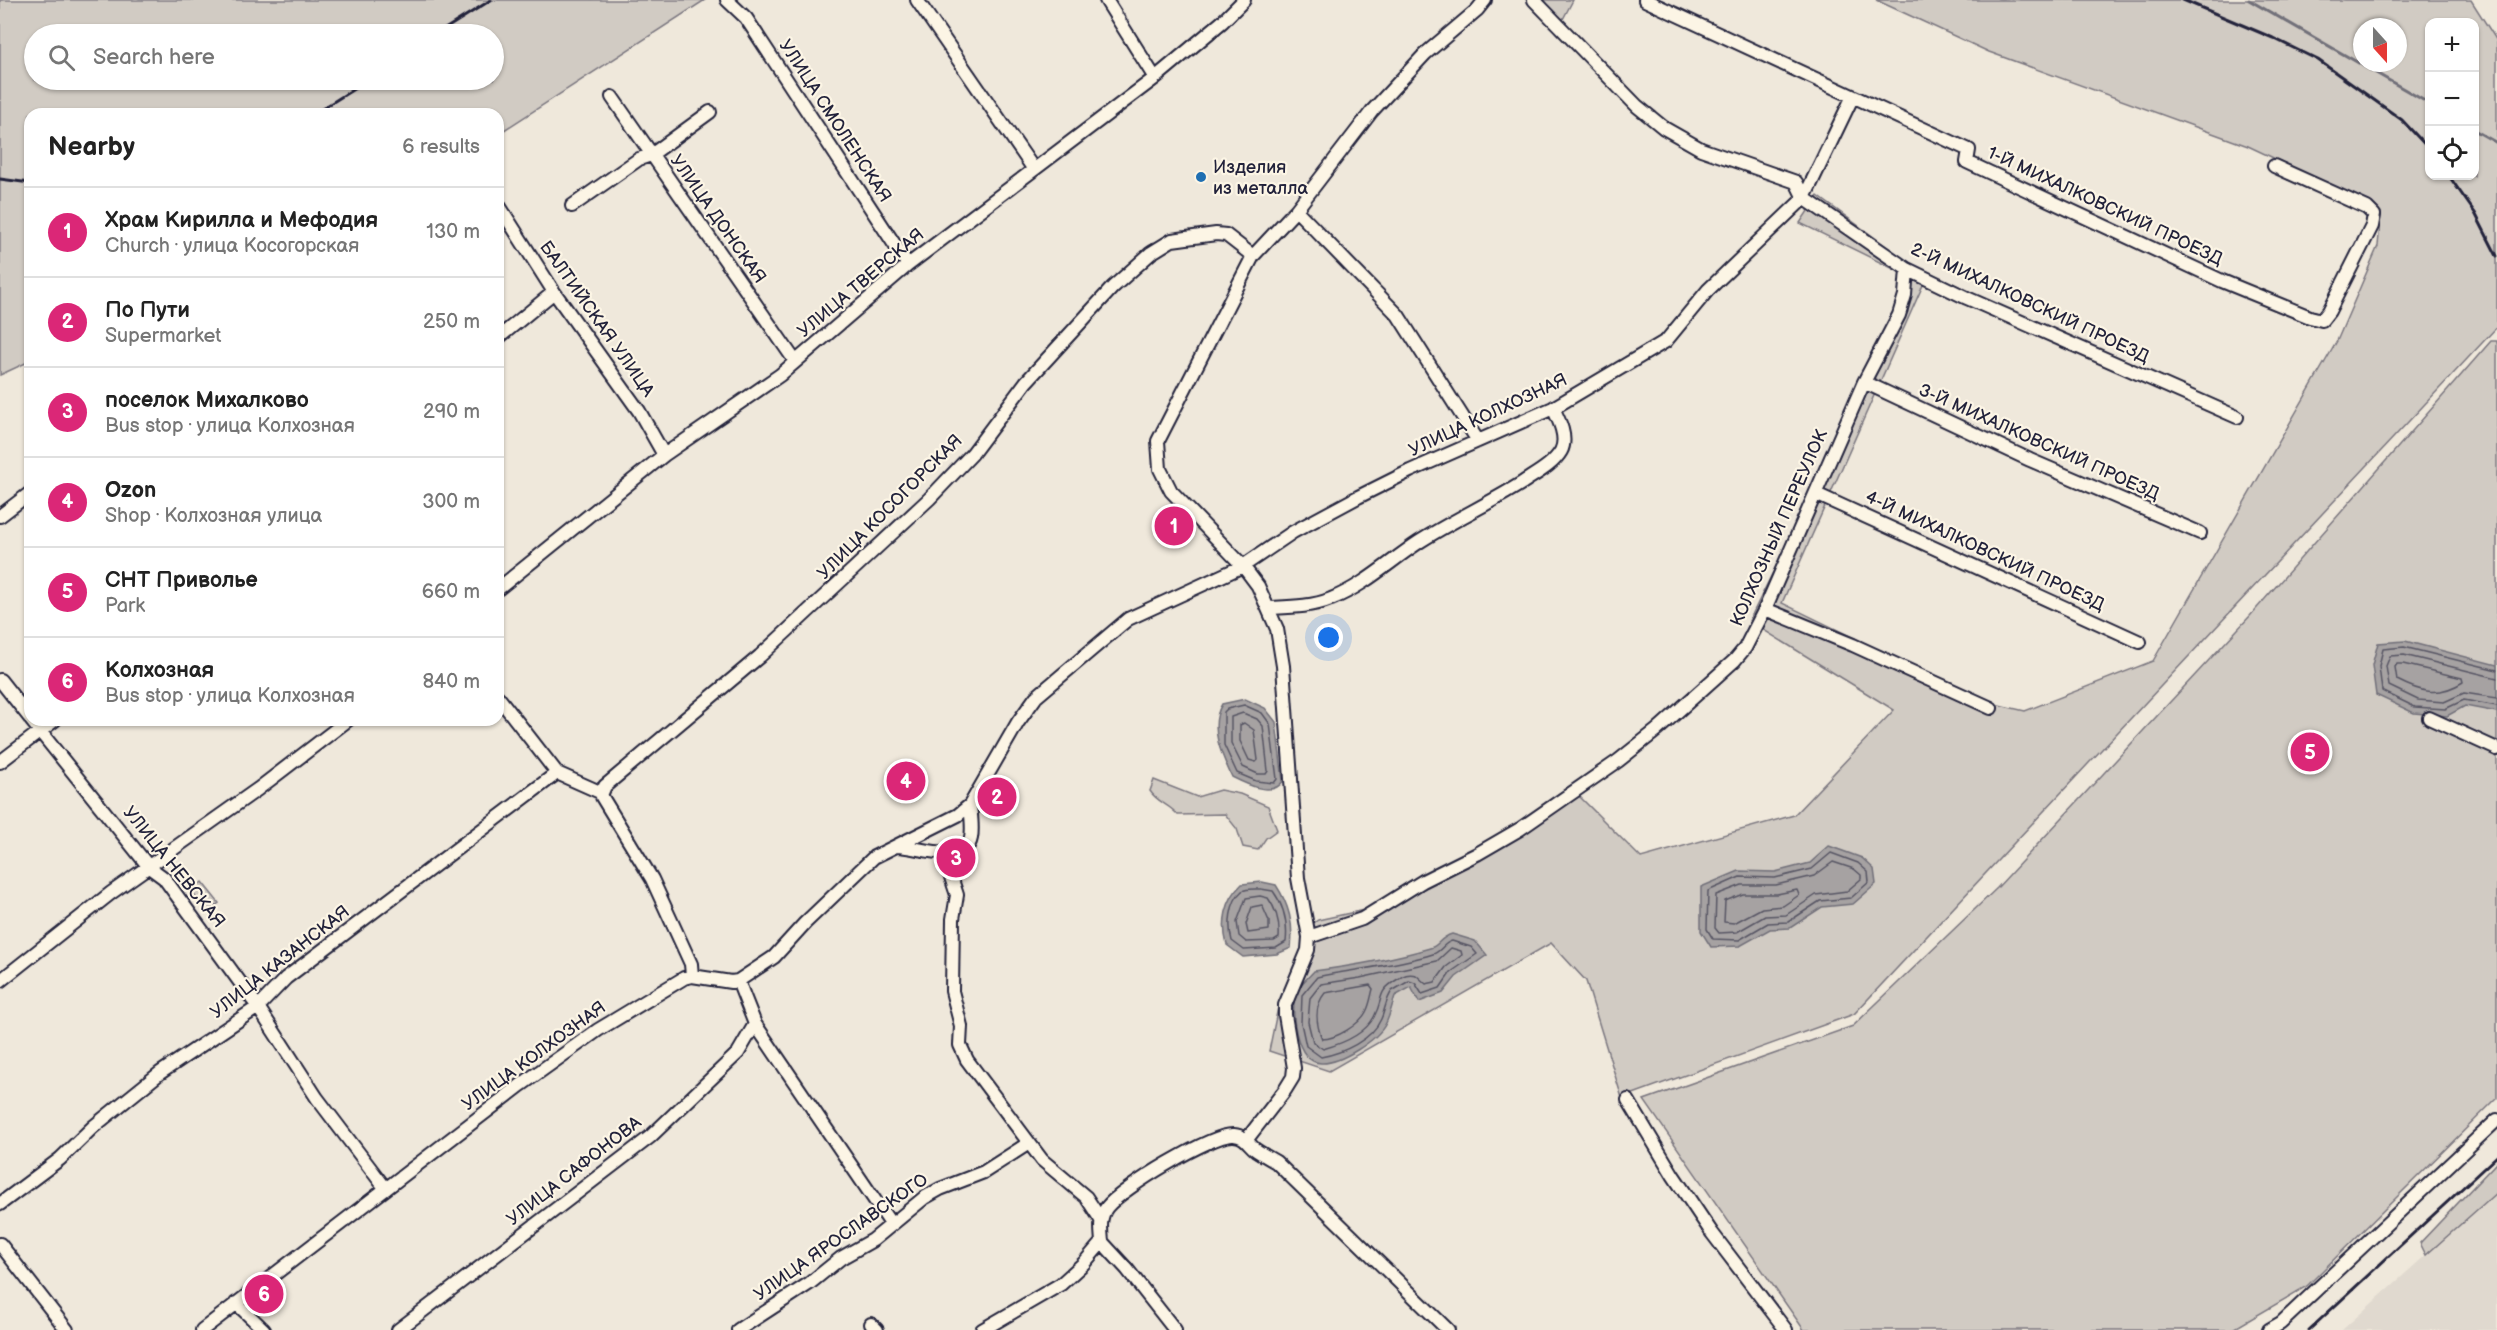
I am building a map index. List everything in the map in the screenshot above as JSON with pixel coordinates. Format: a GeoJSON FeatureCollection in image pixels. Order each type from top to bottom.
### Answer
{"type":"FeatureCollection","features":[{"type":"Feature","properties":{"kind":"street","name":"УЛИЦА СМОЛЕНСКАЯ"},"geometry":{"type":"LineString","coordinates":[[727,0],[746,18],[908,265]]}},
{"type":"Feature","properties":{"kind":"street"},"geometry":{"type":"LineString","coordinates":[[917,0],[1033,168]]}},
{"type":"Feature","properties":{"kind":"street"},"geometry":{"type":"LineString","coordinates":[[1106,0],[1155,78]]}},
{"type":"Feature","properties":{"kind":"street","name":"УЛИЦА ТВЕРСКАЯ"},"geometry":{"type":"LineString","coordinates":[[504,584],[664,455],[780,375],[908,265],[1033,168],[1155,78],[1222,22],[1244,0]]}},
{"type":"Feature","properties":{"kind":"street"},"geometry":{"type":"LineString","coordinates":[[1246,1139],[1286,1090],[1293,1077],[1294,1068],[1285,1005],[1308,950],[1309,937],[1298,878],[1283,666],[1277,630],[1258,586],[1243,566],[1171,491],[1158,462],[1159,438],[1253,256],[1296,210],[1372,111],[1425,54],[1477,10],[1485,0]]}},
{"type":"Feature","properties":{"kind":"street","name":"2-Й МИХАЛКОВСКИЙ ПРОЕЗД"},"geometry":{"type":"LineString","coordinates":[[1534,0],[1637,106],[1664,128],[1701,149],[1796,182],[1804,198],[1907,269],[1967,298],[2237,417]]}},
{"type":"Feature","properties":{"kind":"street","name":"1-Й МИХАЛКОВСКИЙ ПРОЕЗД"},"geometry":{"type":"LineString","coordinates":[[1645,0],[1968,150],[1967,162],[2222,281],[2322,320],[2329,312],[2372,226],[2374,216],[2367,208],[2274,166]]}},
{"type":"Feature","properties":{"kind":"street","name":"УЛИЦА ДОНСКАЯ"},"geometry":{"type":"LineString","coordinates":[[612,97],[795,361]]}},
{"type":"Feature","properties":{"kind":"street","name":"УЛИЦА КОЛХОЗНАЯ"},"geometry":{"type":"LineString","coordinates":[[970,805],[1018,722],[1036,697],[1128,619],[1243,566],[1300,527],[1410,471],[1553,408],[1670,337],[1708,290],[1804,198],[1852,98]]}},
{"type":"Feature","properties":{"kind":"street"},"geometry":{"type":"LineString","coordinates":[[572,206],[639,159],[651,155],[710,112]]}},
{"type":"Feature","properties":{"kind":"street"},"geometry":{"type":"LineString","coordinates":[[1296,210],[1398,315],[1478,441]]}},
{"type":"Feature","properties":{"kind":"street","name":"БАЛТИЙСКАЯ УЛИЦА"},"geometry":{"type":"LineString","coordinates":[[504,213],[554,292],[639,411],[664,455]]}},
{"type":"Feature","properties":{"kind":"street","name":"УЛИЦА КОСОГОРСКАЯ"},"geometry":{"type":"LineString","coordinates":[[602,792],[605,786],[760,656],[929,499],[972,454],[1026,382],[1048,357],[1113,287],[1150,253],[1172,240],[1216,234],[1226,235],[1253,256]]}},
{"type":"Feature","properties":{"kind":"street","name":"КОЛХОЗНЫЙ ПЕРЕУЛОК"},"geometry":{"type":"LineString","coordinates":[[1309,937],[1362,920],[1422,881],[1507,837],[1580,788],[1657,730],[1735,660],[1765,609],[1864,382],[1901,308],[1907,269]]}},
{"type":"Feature","properties":{"kind":"street"},"geometry":{"type":"LineString","coordinates":[[504,333],[554,292]]}},
{"type":"Feature","properties":{"kind":"street","name":"3-Й МИХАЛКОВСКИЙ ПРОЕЗД"},"geometry":{"type":"LineString","coordinates":[[1864,382],[2030,460],[2200,532]]}},
{"type":"Feature","properties":{"kind":"street"},"geometry":{"type":"LineString","coordinates":[[1269,608],[1313,604],[1338,596],[1376,573],[1417,543],[1539,472],[1556,458],[1563,447],[1560,421],[1553,408]]}},
{"type":"Feature","properties":{"kind":"street","name":"4-Й МИХАЛКОВСКИЙ ПРОЕЗД"},"geometry":{"type":"LineString","coordinates":[[1816,494],[2140,642]]}},
{"type":"Feature","properties":{"kind":"street"},"geometry":{"type":"LineString","coordinates":[[0,516],[24,498]]}},
{"type":"Feature","properties":{"kind":"street"},"geometry":{"type":"LineString","coordinates":[[1765,609],[1853,645],[1991,708]]}},
{"type":"Feature","properties":{"kind":"street","name":"УЛИЦА НЕВСКАЯ"},"geometry":{"type":"LineString","coordinates":[[0,680],[24,710]]}},
{"type":"Feature","properties":{"kind":"street"},"geometry":{"type":"LineString","coordinates":[[504,705],[557,773],[602,792],[602,797],[652,879],[691,964],[692,976],[738,981],[774,957],[805,922],[867,863],[893,846],[934,828],[970,805],[973,845],[943,856],[893,846]]}},
{"type":"Feature","properties":{"kind":"street"},"geometry":{"type":"LineString","coordinates":[[2429,718],[2497,749]]}},
{"type":"Feature","properties":{"kind":"street","name":"УЛИЦА НЕВСКАЯ"},"geometry":{"type":"LineString","coordinates":[[36,726],[148,867],[164,878],[258,1007],[317,1098],[386,1189]]}},
{"type":"Feature","properties":{"kind":"street"},"geometry":{"type":"LineString","coordinates":[[0,762],[48,726]]}},
{"type":"Feature","properties":{"kind":"street"},"geometry":{"type":"LineString","coordinates":[[0,981],[111,893],[258,789],[340,726]]}},
{"type":"Feature","properties":{"kind":"street","name":"УЛИЦА КАЗАНСКАЯ"},"geometry":{"type":"LineString","coordinates":[[0,1204],[60,1159],[93,1127],[160,1073],[258,1007],[286,978],[557,773]]}},
{"type":"Feature","properties":{"kind":"street"},"geometry":{"type":"LineString","coordinates":[[943,856],[957,895],[953,919],[951,973],[953,997],[960,1026],[961,1049],[1042,1160],[1086,1197],[1101,1220],[1102,1242],[1176,1330]]}},
{"type":"Feature","properties":{"kind":"street","name":"УЛИЦА КОЛХОЗНАЯ"},"geometry":{"type":"LineString","coordinates":[[202,1330],[521,1085],[598,1030],[667,987],[692,976]]}},
{"type":"Feature","properties":{"kind":"street"},"geometry":{"type":"LineString","coordinates":[[738,981],[755,1024],[891,1224]]}},
{"type":"Feature","properties":{"kind":"street","name":"УЛИЦА САФОНОВА"},"geometry":{"type":"LineString","coordinates":[[398,1330],[650,1137],[738,1053],[755,1024]]}},
{"type":"Feature","properties":{"kind":"street"},"geometry":{"type":"LineString","coordinates":[[1628,1100],[1672,1175],[1712,1233],[1786,1330]]}},
{"type":"Feature","properties":{"kind":"street"},"geometry":{"type":"LineString","coordinates":[[2270,1330],[2282,1323],[2497,1120]]}},
{"type":"Feature","properties":{"kind":"street"},"geometry":{"type":"LineString","coordinates":[[1101,1220],[1109,1205],[1140,1181],[1220,1137],[1237,1135],[1246,1139],[1254,1148],[1276,1162],[1448,1330]]}},
{"type":"Feature","properties":{"kind":"street","name":"УЛИЦА ЯРОСЛАВСКОГО"},"geometry":{"type":"LineString","coordinates":[[738,1330],[810,1283],[841,1258],[873,1240],[924,1198],[940,1189],[984,1172],[1029,1143]]}},
{"type":"Feature","properties":{"kind":"street"},"geometry":{"type":"LineString","coordinates":[[982,1330],[1061,1284],[1102,1242]]}},
{"type":"Feature","properties":{"kind":"street"},"geometry":{"type":"LineString","coordinates":[[0,1244],[67,1330]]}},
{"type":"Feature","properties":{"kind":"street"},"geometry":{"type":"LineString","coordinates":[[236,1303],[264,1330]]}},
{"type":"Feature","properties":{"kind":"shaded area"},"geometry":{"type":"Polygon","coordinates":[[[0,0],[705,0],[504,130],[504,108],[24,108],[24,364],[0,375],[0,0]]]}},
{"type":"Feature","properties":{"kind":"shaded area"},"geometry":{"type":"Polygon","coordinates":[[[1542,0],[1573,0],[1562,21],[1542,0]]]}},
{"type":"Feature","properties":{"kind":"shaded area"},"geometry":{"type":"Polygon","coordinates":[[[1876,0],[2471,0],[2497,41],[2497,327],[1854,1014],[1622,1098],[1586,981],[1551,943],[1329,1071],[1269,1051],[1278,1007],[1298,983],[1313,951],[1301,932],[1318,920],[1364,910],[1516,826],[1571,788],[1641,858],[1794,815],[1894,710],[1749,621],[1812,493],[1908,312],[1900,272],[1800,223],[1818,196],[1927,276],[1782,603],[1986,702],[2025,711],[2153,661],[2337,341],[2378,246],[2381,213],[2371,204],[2248,146],[1989,52],[1876,0]]]}},
{"type":"Feature","properties":{"kind":"shaded area"},"geometry":{"type":"Polygon","coordinates":[[[2491,341],[2497,341],[2497,1098],[2307,1286],[2232,1330],[1804,1330],[1644,1100],[1853,1026],[1997,888],[2250,616],[2491,341]]]}},
{"type":"Feature","properties":{"kind":"shaded area"},"geometry":{"type":"Polygon","coordinates":[[[1154,780],[1197,797],[1220,790],[1240,794],[1268,806],[1277,830],[1266,838],[1258,850],[1243,847],[1237,829],[1225,814],[1178,815],[1150,791],[1154,780]]]}},
{"type":"Feature","properties":{"kind":"shaded area"},"geometry":{"type":"Polygon","coordinates":[[[202,882],[219,903],[207,912],[191,891],[202,882]]]}},
{"type":"Feature","properties":{"kind":"shaded area"},"geometry":{"type":"Polygon","coordinates":[[[2497,1162],[2497,1192],[2426,1255],[2420,1243],[2497,1162]]]}},
{"type":"Feature","properties":{"kind":"shaded area"},"geometry":{"type":"Polygon","coordinates":[[[2497,1192],[2497,1330],[2342,1330],[2426,1255],[2497,1192]]]}},
{"type":"Feature","properties":{"kind":"water"},"geometry":{"type":"Polygon","coordinates":[[[2405,641],[2497,665],[2497,712],[2465,706],[2447,716],[2414,713],[2376,695],[2372,665],[2378,643],[2405,641]]]}},
{"type":"Feature","properties":{"kind":"water"},"geometry":{"type":"Polygon","coordinates":[[[1245,699],[1265,708],[1276,722],[1283,781],[1273,789],[1259,788],[1232,777],[1221,751],[1216,722],[1222,704],[1245,699]]]}},
{"type":"Feature","properties":{"kind":"water"},"geometry":{"type":"Polygon","coordinates":[[[1829,846],[1862,858],[1874,869],[1876,884],[1853,904],[1822,907],[1790,928],[1770,929],[1740,946],[1711,947],[1701,931],[1701,887],[1739,871],[1775,872],[1810,863],[1829,846]]]}},
{"type":"Feature","properties":{"kind":"water"},"geometry":{"type":"Polygon","coordinates":[[[1262,882],[1276,885],[1284,900],[1290,915],[1291,948],[1277,954],[1243,957],[1227,945],[1224,928],[1226,912],[1236,890],[1242,884],[1262,882]]]}},
{"type":"Feature","properties":{"kind":"water"},"geometry":{"type":"Polygon","coordinates":[[[1452,934],[1475,941],[1487,955],[1456,977],[1443,993],[1419,1002],[1411,987],[1395,996],[1382,1030],[1358,1050],[1338,1060],[1321,1063],[1305,1054],[1296,1034],[1294,1000],[1297,989],[1314,971],[1416,952],[1433,947],[1452,934]]]}},
{"type":"Feature","properties":{"kind":"waterway"},"geometry":{"type":"LineString","coordinates":[[2249,0],[2425,101]]}},
{"type":"Feature","properties":{"kind":"waterway"},"geometry":{"type":"LineString","coordinates":[[2479,133],[2497,143]]}},
{"type":"Feature","properties":{"kind":"railway"},"geometry":{"type":"LineString","coordinates":[[453,24],[491,0]]}},
{"type":"Feature","properties":{"kind":"railway"},"geometry":{"type":"LineString","coordinates":[[2183,0],[2273,38],[2318,60],[2402,120],[2425,145]]}},
{"type":"Feature","properties":{"kind":"railway"},"geometry":{"type":"LineString","coordinates":[[324,108],[352,90]]}},
{"type":"Feature","properties":{"kind":"railway"},"geometry":{"type":"LineString","coordinates":[[0,179],[24,182]]}},
{"type":"Feature","properties":{"kind":"railway"},"geometry":{"type":"LineString","coordinates":[[2452,180],[2475,213],[2497,256]]}},
{"type":"Feature","properties":{"kind":"railway"},"geometry":{"type":"LineString","coordinates":[[2309,1330],[2497,1156]]}},
{"type":"Feature","properties":{"kind":"place","name":"Изделия из металла"},"geometry":{"type":"Point","coordinates":[1201,177]}},
{"type":"Feature","properties":{"kind":"place","name":"Храм Кирилла и Мефодия"},"geometry":{"type":"Point","coordinates":[1174,526]}},
{"type":"Feature","properties":{"kind":"place","name":"СНТ Приволье"},"geometry":{"type":"Point","coordinates":[2310,752]}},
{"type":"Feature","properties":{"kind":"place","name":"Ozon"},"geometry":{"type":"Point","coordinates":[906,781]}},
{"type":"Feature","properties":{"kind":"place","name":"По Пути"},"geometry":{"type":"Point","coordinates":[997,797]}},
{"type":"Feature","properties":{"kind":"place","name":"поселок Михалково"},"geometry":{"type":"Point","coordinates":[956,858]}},
{"type":"Feature","properties":{"kind":"place","name":"Колхозная"},"geometry":{"type":"Point","coordinates":[264,1294]}}]}
